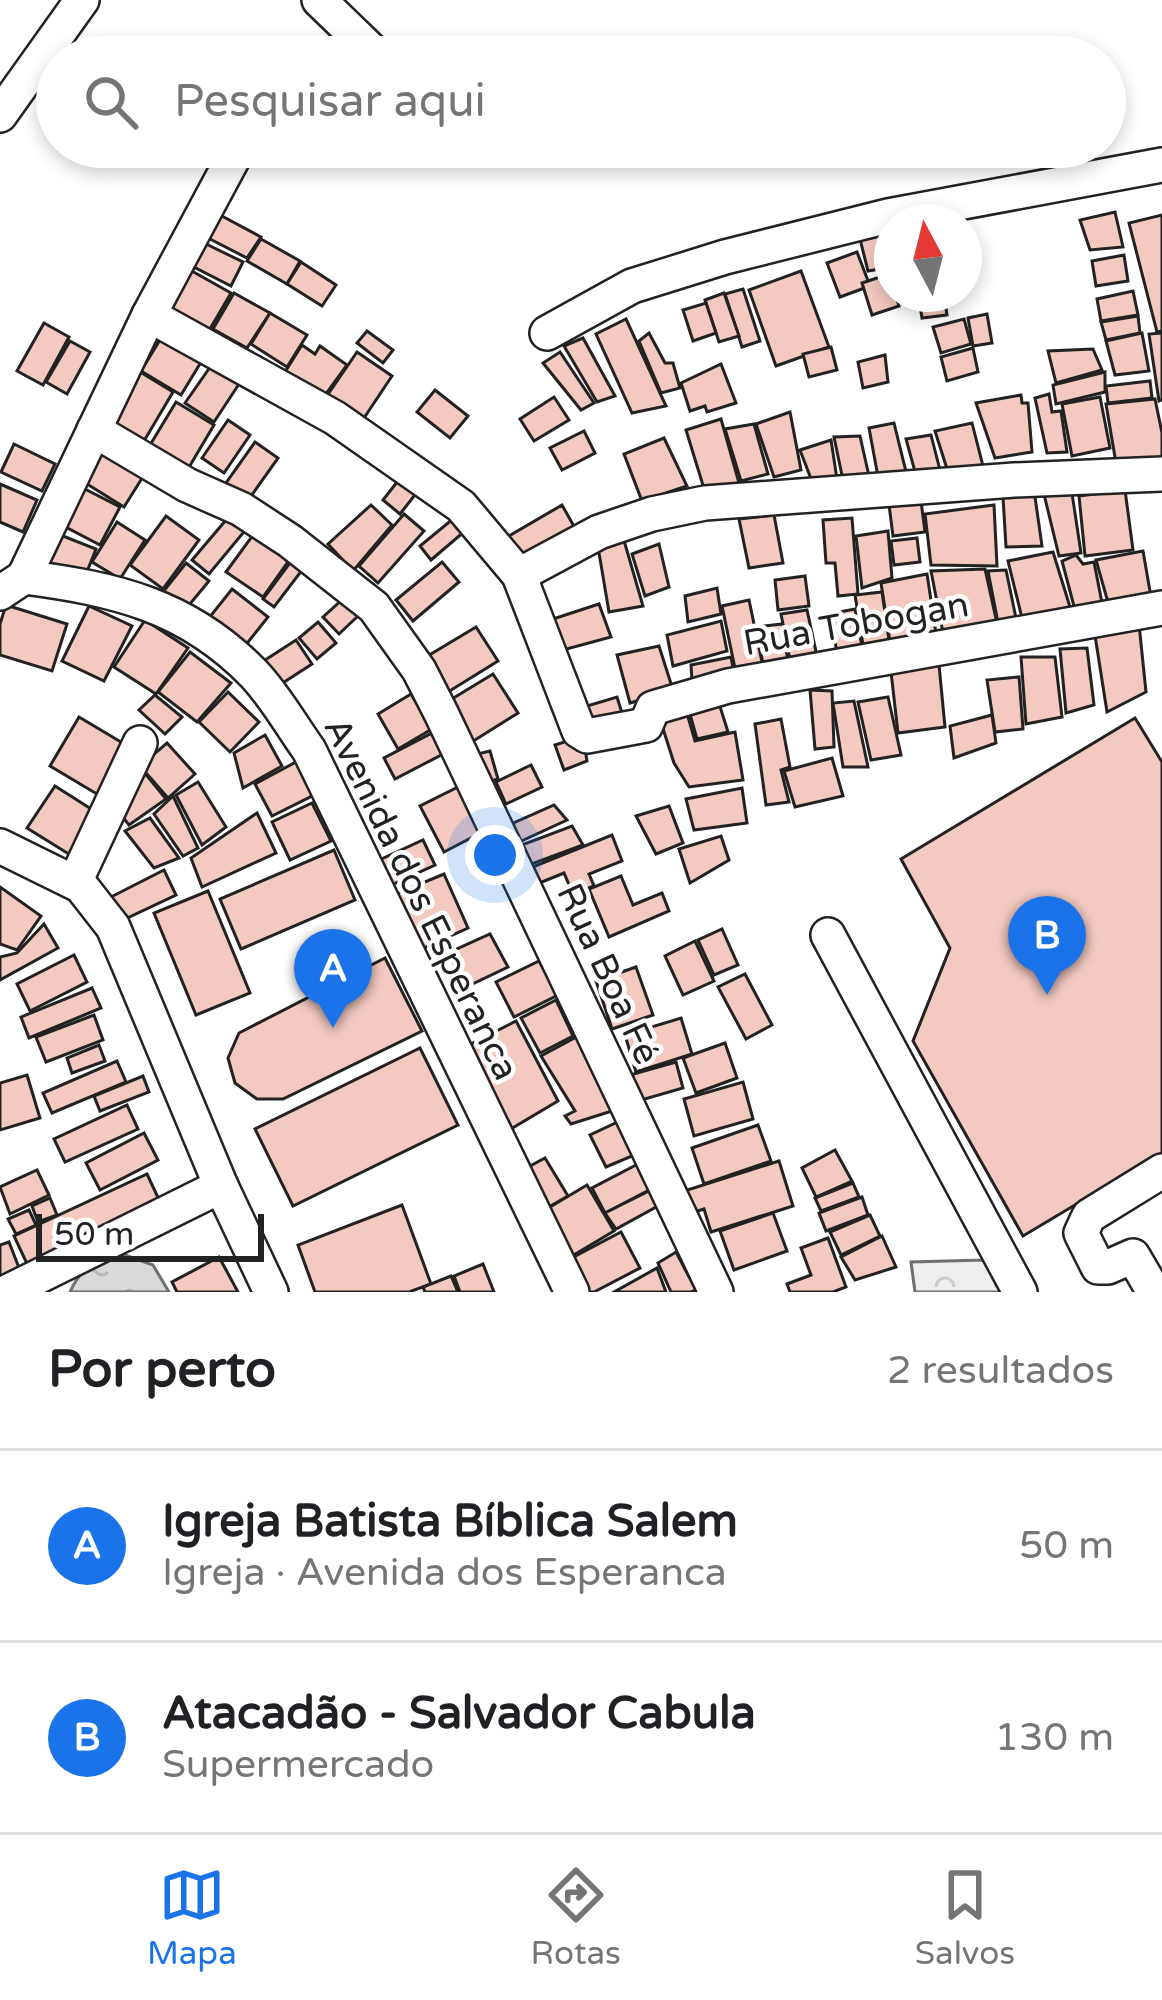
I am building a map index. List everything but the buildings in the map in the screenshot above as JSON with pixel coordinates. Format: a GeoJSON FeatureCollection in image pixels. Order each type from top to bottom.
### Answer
{"type":"FeatureCollection","features":[{"type":"Feature","properties":{"kind":"street"},"geometry":{"type":"LineString","coordinates":[[56,36],[82,0]]}},
{"type":"Feature","properties":{"kind":"street"},"geometry":{"type":"LineString","coordinates":[[320,0],[356,36]]}},
{"type":"Feature","properties":{"kind":"street"},"geometry":{"type":"LineString","coordinates":[[0,115],[36,65]]}},
{"type":"Feature","properties":{"kind":"street"},"geometry":{"type":"LineString","coordinates":[[547,333],[632,286],[725,256],[911,211],[1162,165]]}},
{"type":"Feature","properties":{"kind":"street"},"geometry":{"type":"LineString","coordinates":[[12,585],[228,168]]}},
{"type":"Feature","properties":{"kind":"street"},"geometry":{"type":"LineString","coordinates":[[148,315],[335,418],[405,465],[461,506],[519,574],[599,532],[705,503],[1162,474]]}},
{"type":"Feature","properties":{"kind":"street","name":"Rua Boa Fé"},"geometry":{"type":"LineString","coordinates":[[94,430],[187,485],[241,509],[374,607],[419,670],[716,1292]]}},
{"type":"Feature","properties":{"kind":"street","name":"Rua Tobogan"},"geometry":{"type":"LineString","coordinates":[[519,574],[579,731],[593,737],[646,725],[653,708],[728,686],[1162,608]]}},
{"type":"Feature","properties":{"kind":"street","name":"Avenida dos Esperanca"},"geometry":{"type":"LineString","coordinates":[[12,585],[105,588],[157,605],[212,637],[256,675],[310,750],[572,1292]]}},
{"type":"Feature","properties":{"kind":"street"},"geometry":{"type":"LineString","coordinates":[[75,882],[140,743]]}},
{"type":"Feature","properties":{"kind":"street"},"geometry":{"type":"LineString","coordinates":[[0,846],[75,882],[113,927],[220,1186],[271,1292]]}},
{"type":"Feature","properties":{"kind":"street"},"geometry":{"type":"LineString","coordinates":[[828,935],[1020,1292]]}},
{"type":"Feature","properties":{"kind":"street"},"geometry":{"type":"LineString","coordinates":[[1154,1292],[1133,1256],[1100,1268],[1081,1233],[1089,1216],[1162,1172]]}},
{"type":"Feature","properties":{"kind":"street"},"geometry":{"type":"LineString","coordinates":[[7,1292],[220,1186]]}},
{"type":"Feature","properties":{"kind":"green space"},"geometry":{"type":"Polygon","coordinates":[[[983,1260],[1014,1292],[915,1292],[911,1262],[983,1260]]]}},
{"type":"Feature","properties":{"kind":"water"},"geometry":{"type":"Polygon","coordinates":[[[122,1254],[153,1265],[169,1292],[70,1292],[90,1266],[122,1254]]]}},
{"type":"Feature","properties":{"kind":"place","name":"Atacadão - Salvador Cabula"},"geometry":{"type":"Point","coordinates":[1047,995]}},
{"type":"Feature","properties":{"kind":"place","name":"Igreja Batista Bíblica Salem"},"geometry":{"type":"Point","coordinates":[333,1028]}}]}
